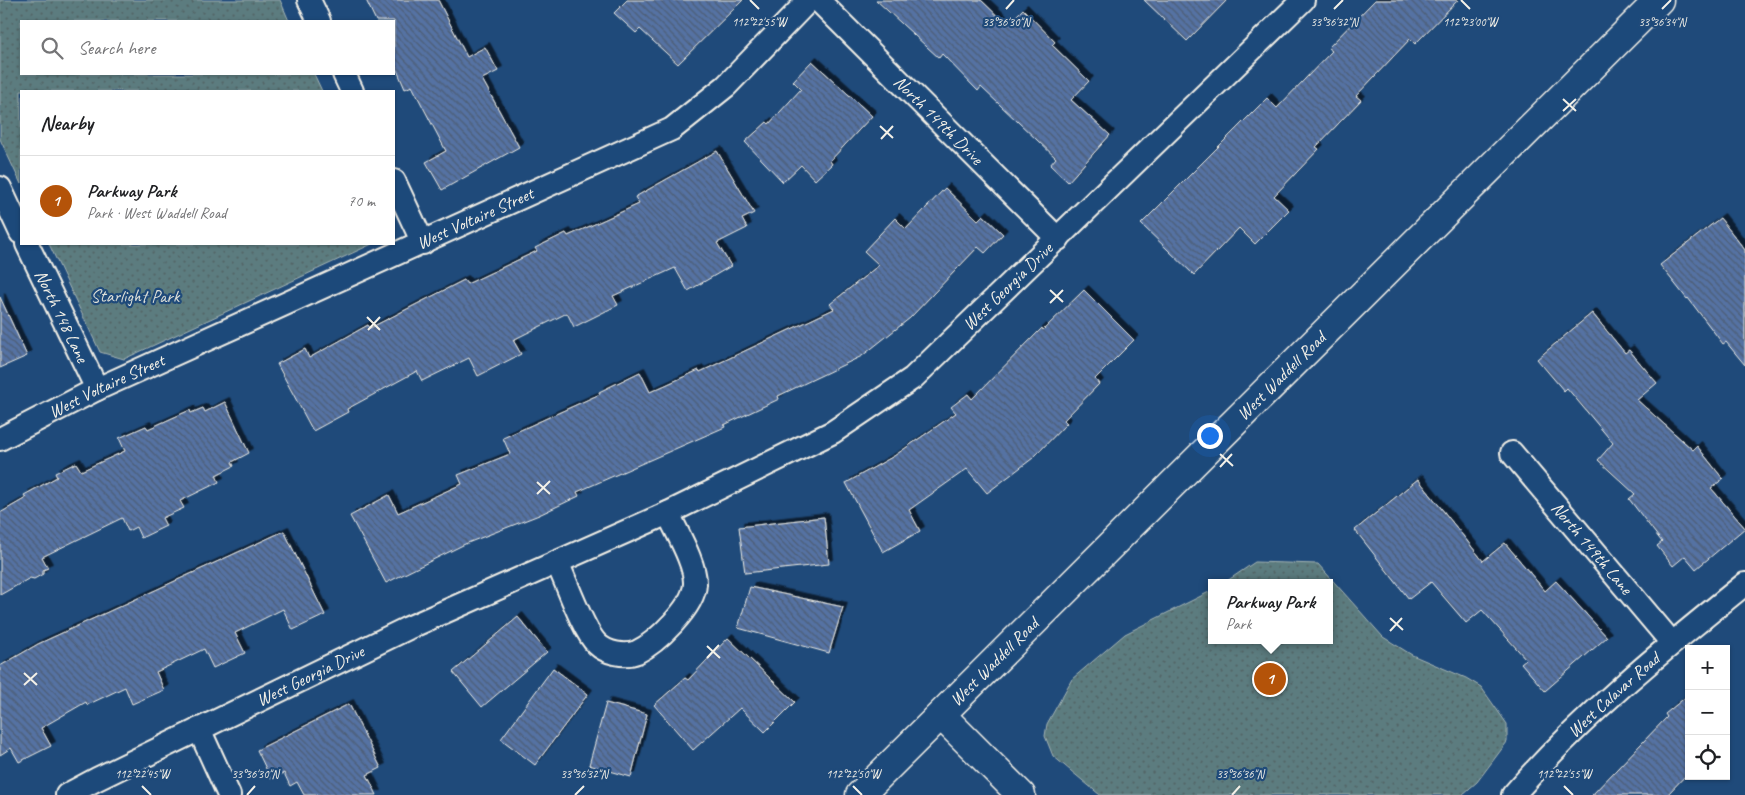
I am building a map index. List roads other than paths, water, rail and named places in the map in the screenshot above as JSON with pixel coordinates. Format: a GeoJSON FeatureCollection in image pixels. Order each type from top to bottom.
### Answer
{"type":"FeatureCollection","features":[{"type":"Feature","properties":{"kind":"main road","name":"West Waddell Road"},"geometry":{"type":"LineString","coordinates":[[860,795],[1659,0]]}},
{"type":"Feature","properties":{"kind":"main road"},"geometry":{"type":"LineString","coordinates":[[941,715],[1021,795]]}},
{"type":"Feature","properties":{"kind":"street"},"geometry":{"type":"LineString","coordinates":[[309,0],[319,20]]}},
{"type":"Feature","properties":{"kind":"street","name":"West Voltaire Street"},"geometry":{"type":"LineString","coordinates":[[0,440],[97,389],[672,129],[726,86],[808,0]]}},
{"type":"Feature","properties":{"kind":"street","name":"North 149th Drive"},"geometry":{"type":"LineString","coordinates":[[818,0],[1058,239]]}},
{"type":"Feature","properties":{"kind":"street","name":"West Georgia Drive"},"geometry":{"type":"LineString","coordinates":[[67,795],[408,628],[668,513],[832,432],[914,378],[1304,0]]}},
{"type":"Feature","properties":{"kind":"street"},"geometry":{"type":"LineString","coordinates":[[344,75],[352,90]]}},
{"type":"Feature","properties":{"kind":"street"},"geometry":{"type":"LineString","coordinates":[[395,183],[423,243]]}},
{"type":"Feature","properties":{"kind":"street"},"geometry":{"type":"LineString","coordinates":[[0,188],[20,231]]}},
{"type":"Feature","properties":{"kind":"street","name":"North 148 Lane"},"geometry":{"type":"LineString","coordinates":[[27,245],[97,389]]}},
{"type":"Feature","properties":{"kind":"street","name":"North 149th Lane"},"geometry":{"type":"LineString","coordinates":[[1512,453],[1672,643]]}},
{"type":"Feature","properties":{"kind":"street"},"geometry":{"type":"LineString","coordinates":[[557,562],[590,634],[597,645],[608,651],[624,654],[636,652],[654,640],[682,613],[690,600],[695,584],[692,568],[668,513]]}},
{"type":"Feature","properties":{"kind":"street","name":"West Calavar Road"},"geometry":{"type":"LineString","coordinates":[[1513,795],[1541,763],[1613,692],[1745,584]]}},
{"type":"Feature","properties":{"kind":"street"},"geometry":{"type":"LineString","coordinates":[[199,729],[229,795]]}},
{"type":"Feature","properties":{"kind":"place","name":"Parkway Park"},"geometry":{"type":"Point","coordinates":[1270,679]}},
{"type":"Feature","properties":{"kind":"park label","name":"Starlight Park"},"geometry":{"type":"Point","coordinates":[135,296]}}]}
